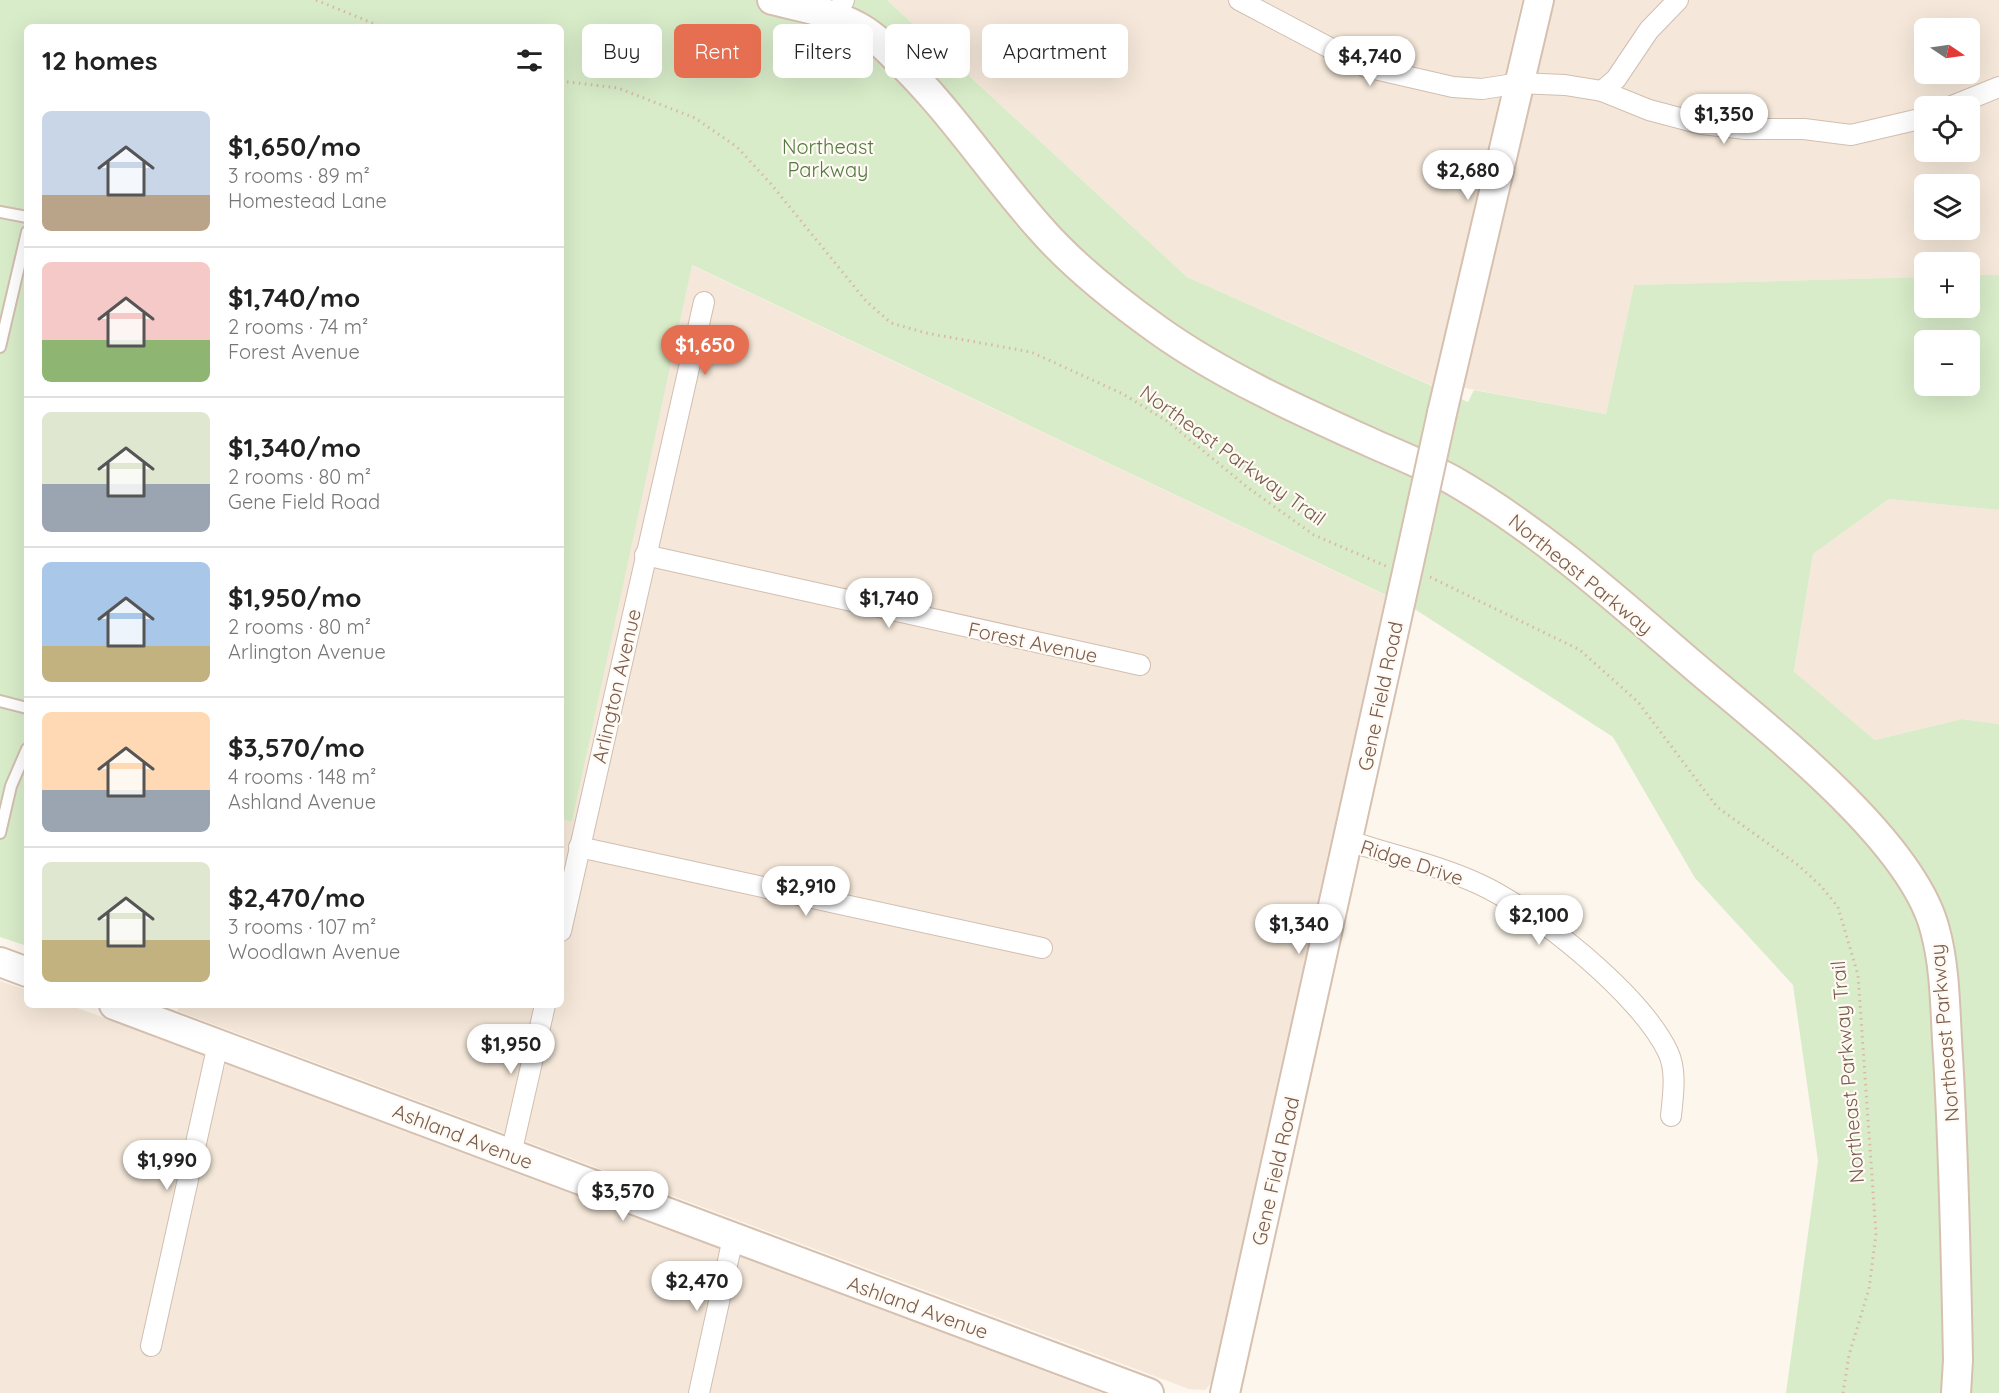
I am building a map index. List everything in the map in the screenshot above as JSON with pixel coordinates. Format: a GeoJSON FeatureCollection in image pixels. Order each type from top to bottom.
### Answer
{"type":"FeatureCollection","features":[{"type":"Feature","properties":{"kind":"street","name":"Northeast Parkway"},"geometry":{"type":"LineString","coordinates":[[772,0],[840,9],[915,76],[1041,230],[1089,277],[1160,331],[1209,362],[1298,409],[1450,479],[1511,516],[1569,559],[1765,726],[1834,790],[1888,846],[1915,881],[1935,929],[1942,986],[1954,1146],[1958,1360],[1956,1393]]}},
{"type":"Feature","properties":{"kind":"street"},"geometry":{"type":"LineString","coordinates":[[1239,0],[1366,67],[1453,87],[1482,89],[1520,82],[1602,91],[1660,113],[1702,124],[1746,129],[1804,129],[1851,135],[1914,120]]}},
{"type":"Feature","properties":{"kind":"street","name":"Gene Field Road"},"geometry":{"type":"LineString","coordinates":[[1225,1393],[1442,413],[1539,0]]}},
{"type":"Feature","properties":{"kind":"street"},"geometry":{"type":"LineString","coordinates":[[1602,91],[1616,79],[1649,30],[1678,0]]}},
{"type":"Feature","properties":{"kind":"street"},"geometry":{"type":"LineString","coordinates":[[1977,96],[1999,87]]}},
{"type":"Feature","properties":{"kind":"street","name":"Arlington Avenue"},"geometry":{"type":"LineString","coordinates":[[564,917],[670,442],[704,302]]}},
{"type":"Feature","properties":{"kind":"street","name":"Forest Avenue"},"geometry":{"type":"LineString","coordinates":[[645,555],[1140,665]]}},
{"type":"Feature","properties":{"kind":"street","name":"Ridge Drive"},"geometry":{"type":"LineString","coordinates":[[1348,841],[1479,884],[1517,907],[1575,948],[1632,1002],[1654,1028],[1669,1054],[1674,1081],[1671,1116]]}},
{"type":"Feature","properties":{"kind":"street"},"geometry":{"type":"LineString","coordinates":[[579,847],[1042,948]]}},
{"type":"Feature","properties":{"kind":"street"},"geometry":{"type":"LineString","coordinates":[[0,962],[24,971]]}},
{"type":"Feature","properties":{"kind":"street","name":"Ashland Avenue"},"geometry":{"type":"LineString","coordinates":[[122,1008],[1149,1393]]}},
{"type":"Feature","properties":{"kind":"street"},"geometry":{"type":"LineString","coordinates":[[511,1154],[544,1008]]}},
{"type":"Feature","properties":{"kind":"street"},"geometry":{"type":"LineString","coordinates":[[151,1346],[218,1044]]}},
{"type":"Feature","properties":{"kind":"street"},"geometry":{"type":"LineString","coordinates":[[699,1393],[733,1238]]}},
{"type":"Feature","properties":{"kind":"lane"},"geometry":{"type":"LineString","coordinates":[[0,212],[24,216]]}},
{"type":"Feature","properties":{"kind":"lane"},"geometry":{"type":"LineString","coordinates":[[0,347],[24,245]]}},
{"type":"Feature","properties":{"kind":"lane"},"geometry":{"type":"LineString","coordinates":[[0,701],[24,707]]}},
{"type":"Feature","properties":{"kind":"lane"},"geometry":{"type":"LineString","coordinates":[[0,833],[5,784],[24,754]]}},
{"type":"Feature","properties":{"kind":"path"},"geometry":{"type":"LineString","coordinates":[[316,0],[375,24]]}},
{"type":"Feature","properties":{"kind":"path","name":"Northeast Parkway Trail"},"geometry":{"type":"LineString","coordinates":[[564,81],[618,88],[695,118],[737,147],[771,183],[866,301],[891,323],[926,333],[1031,352],[1123,393],[1167,421],[1247,487],[1314,535],[1371,561],[1431,577],[1580,650],[1638,702],[1718,807],[1798,865],[1821,886],[1838,907],[1858,975],[1876,1234],[1869,1289],[1849,1355],[1843,1393]]}},
{"type":"Feature","properties":{"kind":"shaded area"},"geometry":{"type":"Polygon","coordinates":[[[887,0],[1522,0],[1433,386],[1187,277],[970,77],[970,24],[913,24],[887,0]]]}},
{"type":"Feature","properties":{"kind":"shaded area"},"geometry":{"type":"Polygon","coordinates":[[[1548,0],[1999,0],[1999,275],[1980,275],[1980,252],[1914,252],[1914,277],[1634,285],[1606,414],[1460,387],[1548,0]]]}},
{"type":"Feature","properties":{"kind":"shaded area"},"geometry":{"type":"Polygon","coordinates":[[[691,265],[1389,597],[1214,1380],[1205,1390],[1189,1389],[178,1011],[178,1008],[564,1008],[564,820],[572,822],[691,265]]]}},
{"type":"Feature","properties":{"kind":"shaded area"},"geometry":{"type":"Polygon","coordinates":[[[1889,499],[1999,510],[1999,724],[1962,719],[1875,740],[1794,673],[1813,554],[1889,499]]]}},
{"type":"Feature","properties":{"kind":"shaded area"},"geometry":{"type":"Polygon","coordinates":[[[0,981],[24,989],[24,1008],[77,1008],[202,1053],[221,1074],[226,1064],[240,1065],[1102,1393],[0,1393],[0,981]]]}},
{"type":"Feature","properties":{"kind":"green space","name":"Northeast Parkway"},"geometry":{"type":"Polygon","coordinates":[[[0,0],[887,0],[913,24],[885,24],[885,78],[970,77],[1187,277],[1468,402],[1474,390],[1606,414],[1634,285],[1914,277],[1914,318],[1980,318],[1980,275],[1999,275],[1999,510],[1889,499],[1813,554],[1794,672],[1875,740],[1962,719],[1999,724],[1999,1393],[1786,1393],[1818,1161],[1793,985],[1695,878],[1613,737],[1413,608],[692,265],[572,822],[564,820],[564,24],[24,24],[24,945],[0,937],[0,0]]]}}]}
